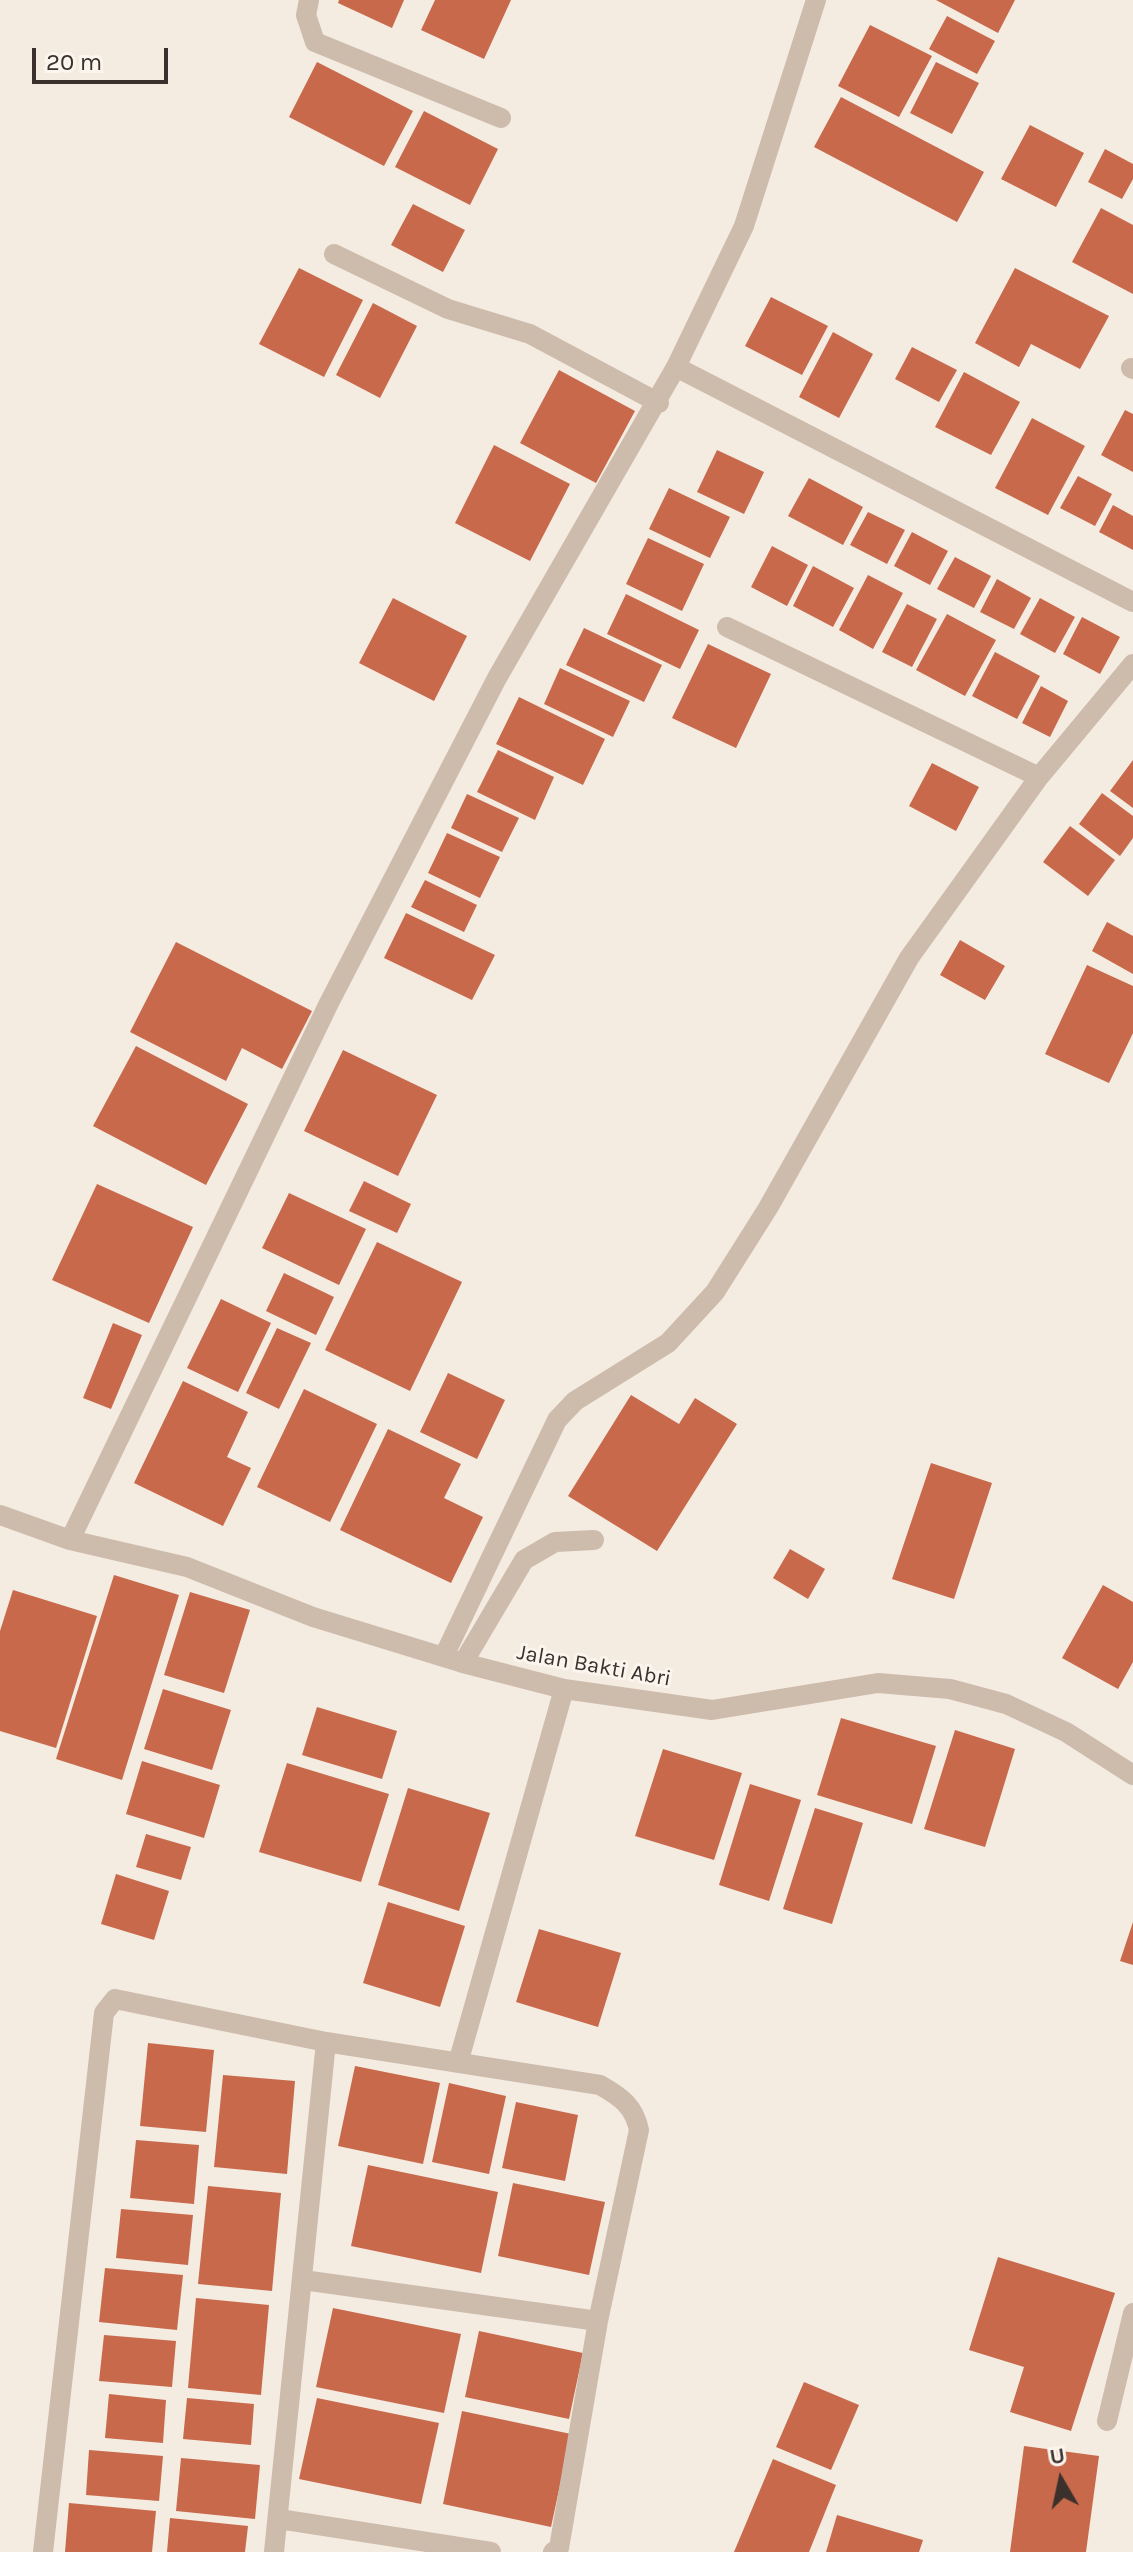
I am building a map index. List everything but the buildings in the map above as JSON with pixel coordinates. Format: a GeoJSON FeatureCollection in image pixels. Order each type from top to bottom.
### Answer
{"type":"FeatureCollection","features":[{"type":"Feature","properties":{"kind":"street"},"geometry":{"type":"LineString","coordinates":[[309,0],[306,15],[315,42],[501,118]]}},
{"type":"Feature","properties":{"kind":"street"},"geometry":{"type":"LineString","coordinates":[[70,1540],[329,1003],[497,678],[659,403],[744,226],[816,0]]}},
{"type":"Feature","properties":{"kind":"street"},"geometry":{"type":"LineString","coordinates":[[334,254],[448,309],[530,334],[659,403]]}},
{"type":"Feature","properties":{"kind":"street"},"geometry":{"type":"LineString","coordinates":[[676,367],[1133,602]]}},
{"type":"Feature","properties":{"kind":"street"},"geometry":{"type":"LineString","coordinates":[[727,627],[1039,777]]}},
{"type":"Feature","properties":{"kind":"street"},"geometry":{"type":"LineString","coordinates":[[454,1660],[557,1420],[575,1401],[668,1343],[715,1292],[768,1208],[909,958],[1039,777],[1133,664]]}},
{"type":"Feature","properties":{"kind":"street","name":"Jalan Bakti Abri"},"geometry":{"type":"LineString","coordinates":[[0,1515],[70,1540],[187,1567],[313,1617],[454,1660],[564,1689],[712,1710],[878,1683],[950,1689],[1006,1704],[1066,1732],[1133,1775]]}},
{"type":"Feature","properties":{"kind":"street"},"geometry":{"type":"LineString","coordinates":[[454,1660],[524,1560],[555,1542],[594,1540]]}},
{"type":"Feature","properties":{"kind":"street"},"geometry":{"type":"LineString","coordinates":[[458,2063],[564,1689]]}},
{"type":"Feature","properties":{"kind":"street"},"geometry":{"type":"LineString","coordinates":[[43,2552],[104,2013],[115,1999],[326,2042],[600,2085],[622,2097],[636,2113],[639,2130],[598,2321],[559,2548],[553,2552]]}},
{"type":"Feature","properties":{"kind":"street"},"geometry":{"type":"LineString","coordinates":[[274,2552],[326,2042]]}},
{"type":"Feature","properties":{"kind":"street"},"geometry":{"type":"LineString","coordinates":[[303,2280],[598,2321]]}},
{"type":"Feature","properties":{"kind":"street"},"geometry":{"type":"LineString","coordinates":[[1107,2421],[1133,2313]]}},
{"type":"Feature","properties":{"kind":"street"},"geometry":{"type":"LineString","coordinates":[[279,2519],[491,2552]]}}]}
